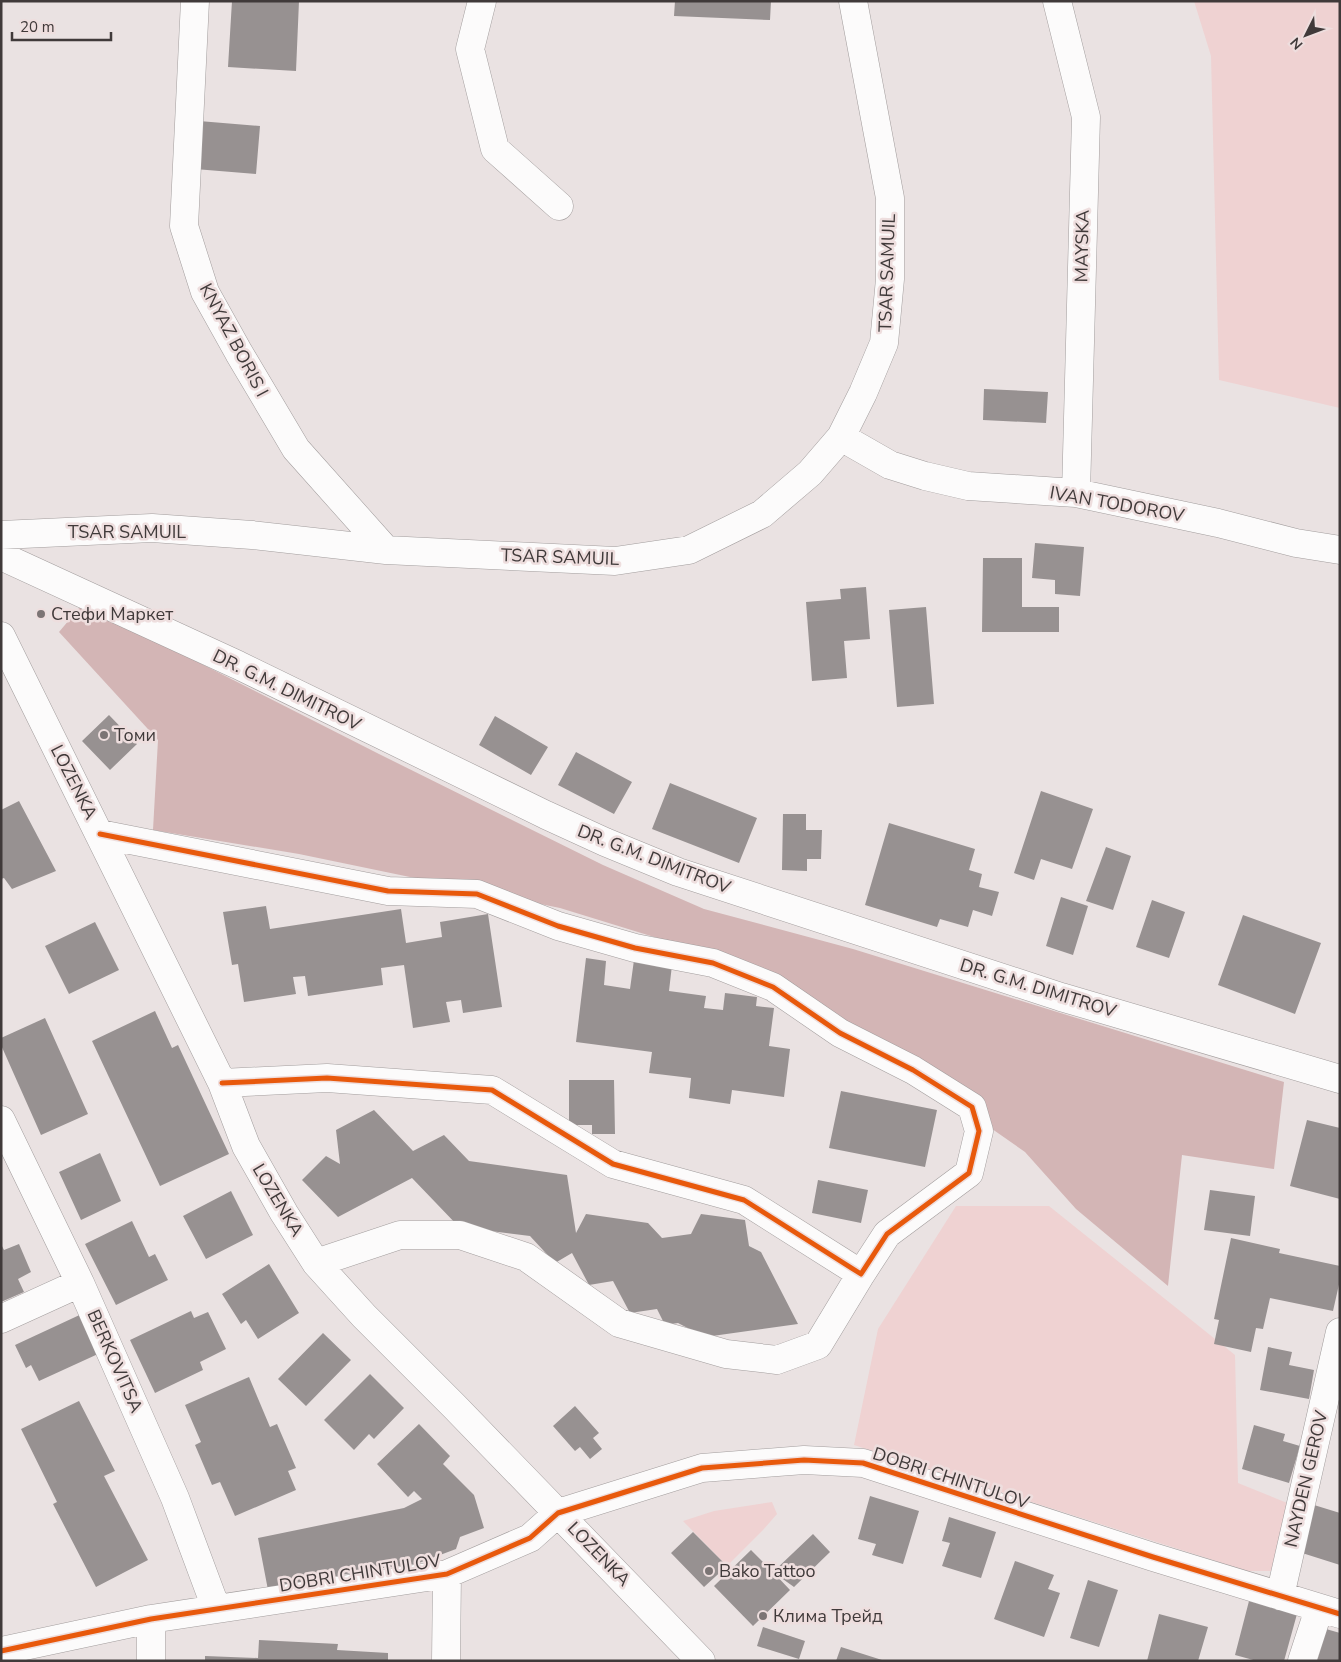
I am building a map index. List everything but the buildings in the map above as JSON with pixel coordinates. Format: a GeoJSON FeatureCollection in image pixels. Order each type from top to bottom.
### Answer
{"type":"FeatureCollection","features":[{"type":"Feature","properties":{"kind":"street","name":"KNYAZ BORIS I"},"geometry":{"type":"LineString","coordinates":[[195,1],[184,226],[205,292],[239,354],[296,449],[386,550]]}},
{"type":"Feature","properties":{"kind":"street"},"geometry":{"type":"LineString","coordinates":[[482,1],[470,49],[495,149],[559,206]]}},
{"type":"Feature","properties":{"kind":"street","name":"TSAR SAMUIL"},"geometry":{"type":"LineString","coordinates":[[1,534],[152,528],[252,535],[386,550],[615,561],[689,550],[762,514],[810,473],[841,437],[864,393],[884,343],[890,279],[890,198],[853,1]]}},
{"type":"Feature","properties":{"kind":"street","name":"MAYSKA"},"geometry":{"type":"LineString","coordinates":[[1057,1],[1086,117],[1076,493]]}},
{"type":"Feature","properties":{"kind":"street","name":"IVAN TODOROV"},"geometry":{"type":"LineString","coordinates":[[841,437],[890,465],[925,476],[968,486],[1076,493],[1218,523],[1296,543],[1340,550]]}},
{"type":"Feature","properties":{"kind":"street","name":"DR. G.M. DIMITROV"},"geometry":{"type":"LineString","coordinates":[[1,556],[238,665],[546,816],[678,872],[1061,997],[1340,1078]]}},
{"type":"Feature","properties":{"kind":"street","name":"LOZENKA"},"geometry":{"type":"LineString","coordinates":[[2,641],[100,834],[222,1084],[246,1146],[284,1213],[316,1263],[364,1316],[702,1661]]}},
{"type":"Feature","properties":{"kind":"street"},"geometry":{"type":"LineString","coordinates":[[100,834],[388,891],[478,894],[558,926],[635,948],[713,963],[773,988],[840,1034],[913,1070],[972,1107],[979,1132],[969,1173],[887,1234],[818,1345],[778,1360],[726,1354],[619,1323],[526,1257],[460,1235],[400,1235],[316,1263]]}},
{"type":"Feature","properties":{"kind":"street"},"geometry":{"type":"LineString","coordinates":[[222,1084],[327,1078],[492,1090],[613,1164],[744,1200],[861,1274]]}},
{"type":"Feature","properties":{"kind":"street","name":"BERKOVITSA"},"geometry":{"type":"LineString","coordinates":[[1,1120],[80,1283],[175,1498],[216,1608]]}},
{"type":"Feature","properties":{"kind":"street"},"geometry":{"type":"LineString","coordinates":[[1,1319],[80,1283]]}},
{"type":"Feature","properties":{"kind":"street","name":"NAYDEN GEROV"},"geometry":{"type":"LineString","coordinates":[[1280,1596],[1340,1332]]}},
{"type":"Feature","properties":{"kind":"street","name":"DOBRI CHINTULOV"},"geometry":{"type":"LineString","coordinates":[[1,1650],[151,1619],[446,1574],[530,1538],[558,1512],[702,1468],[804,1460],[863,1463],[1329,1611]]}},
{"type":"Feature","properties":{"kind":"street"},"geometry":{"type":"LineString","coordinates":[[446,1574],[446,1661]]}},
{"type":"Feature","properties":{"kind":"street"},"geometry":{"type":"LineString","coordinates":[[1302,1661],[1329,1611]]}},
{"type":"Feature","properties":{"kind":"street"},"geometry":{"type":"LineString","coordinates":[[151,1619],[151,1661]]}},
{"type":"Feature","properties":{"kind":"shaded area"},"geometry":{"type":"Polygon","coordinates":[[[1194,1],[1340,1],[1340,408],[1219,380],[1211,56],[1194,1]]]}},
{"type":"Feature","properties":{"kind":"shaded area"},"geometry":{"type":"Polygon","coordinates":[[[80,607],[172,649],[603,865],[704,909],[853,949],[1284,1082],[1274,1169],[1182,1155],[1168,1286],[1076,1209],[1025,1152],[817,1007],[745,965],[560,908],[299,854],[153,830],[158,740],[59,632],[80,607]]]}},
{"type":"Feature","properties":{"kind":"shaded area"},"geometry":{"type":"Polygon","coordinates":[[[956,1206],[1049,1206],[1235,1355],[1238,1483],[1292,1505],[1273,1571],[1247,1571],[854,1445],[878,1329],[956,1206]]]}},
{"type":"Feature","properties":{"kind":"shaded area"},"geometry":{"type":"Polygon","coordinates":[[[772,1502],[777,1514],[727,1566],[683,1521],[714,1511],[772,1502]]]}},
{"type":"Feature","properties":{"kind":"cycle path"},"geometry":{"type":"LineString","coordinates":[[100,834],[388,891],[477,894],[558,926],[635,948],[713,963],[773,987],[840,1033],[913,1070],[972,1107],[979,1131],[969,1173],[887,1234],[861,1274],[744,1200],[613,1164],[492,1090],[327,1078],[222,1083]]}},
{"type":"Feature","properties":{"kind":"cycle path"},"geometry":{"type":"LineString","coordinates":[[1,1651],[151,1619],[447,1574],[530,1538],[558,1513],[702,1468],[804,1460],[863,1463],[1153,1557],[1340,1614]]}},
{"type":"Feature","properties":{"kind":"place","name":"Стефи Маркет"},"geometry":{"type":"Point","coordinates":[41,614]}},
{"type":"Feature","properties":{"kind":"place","name":"Томи"},"geometry":{"type":"Point","coordinates":[104,735]}},
{"type":"Feature","properties":{"kind":"place","name":"Bako Tattoo"},"geometry":{"type":"Point","coordinates":[709,1571]}},
{"type":"Feature","properties":{"kind":"place","name":"Клима Трейд"},"geometry":{"type":"Point","coordinates":[763,1616]}}]}
